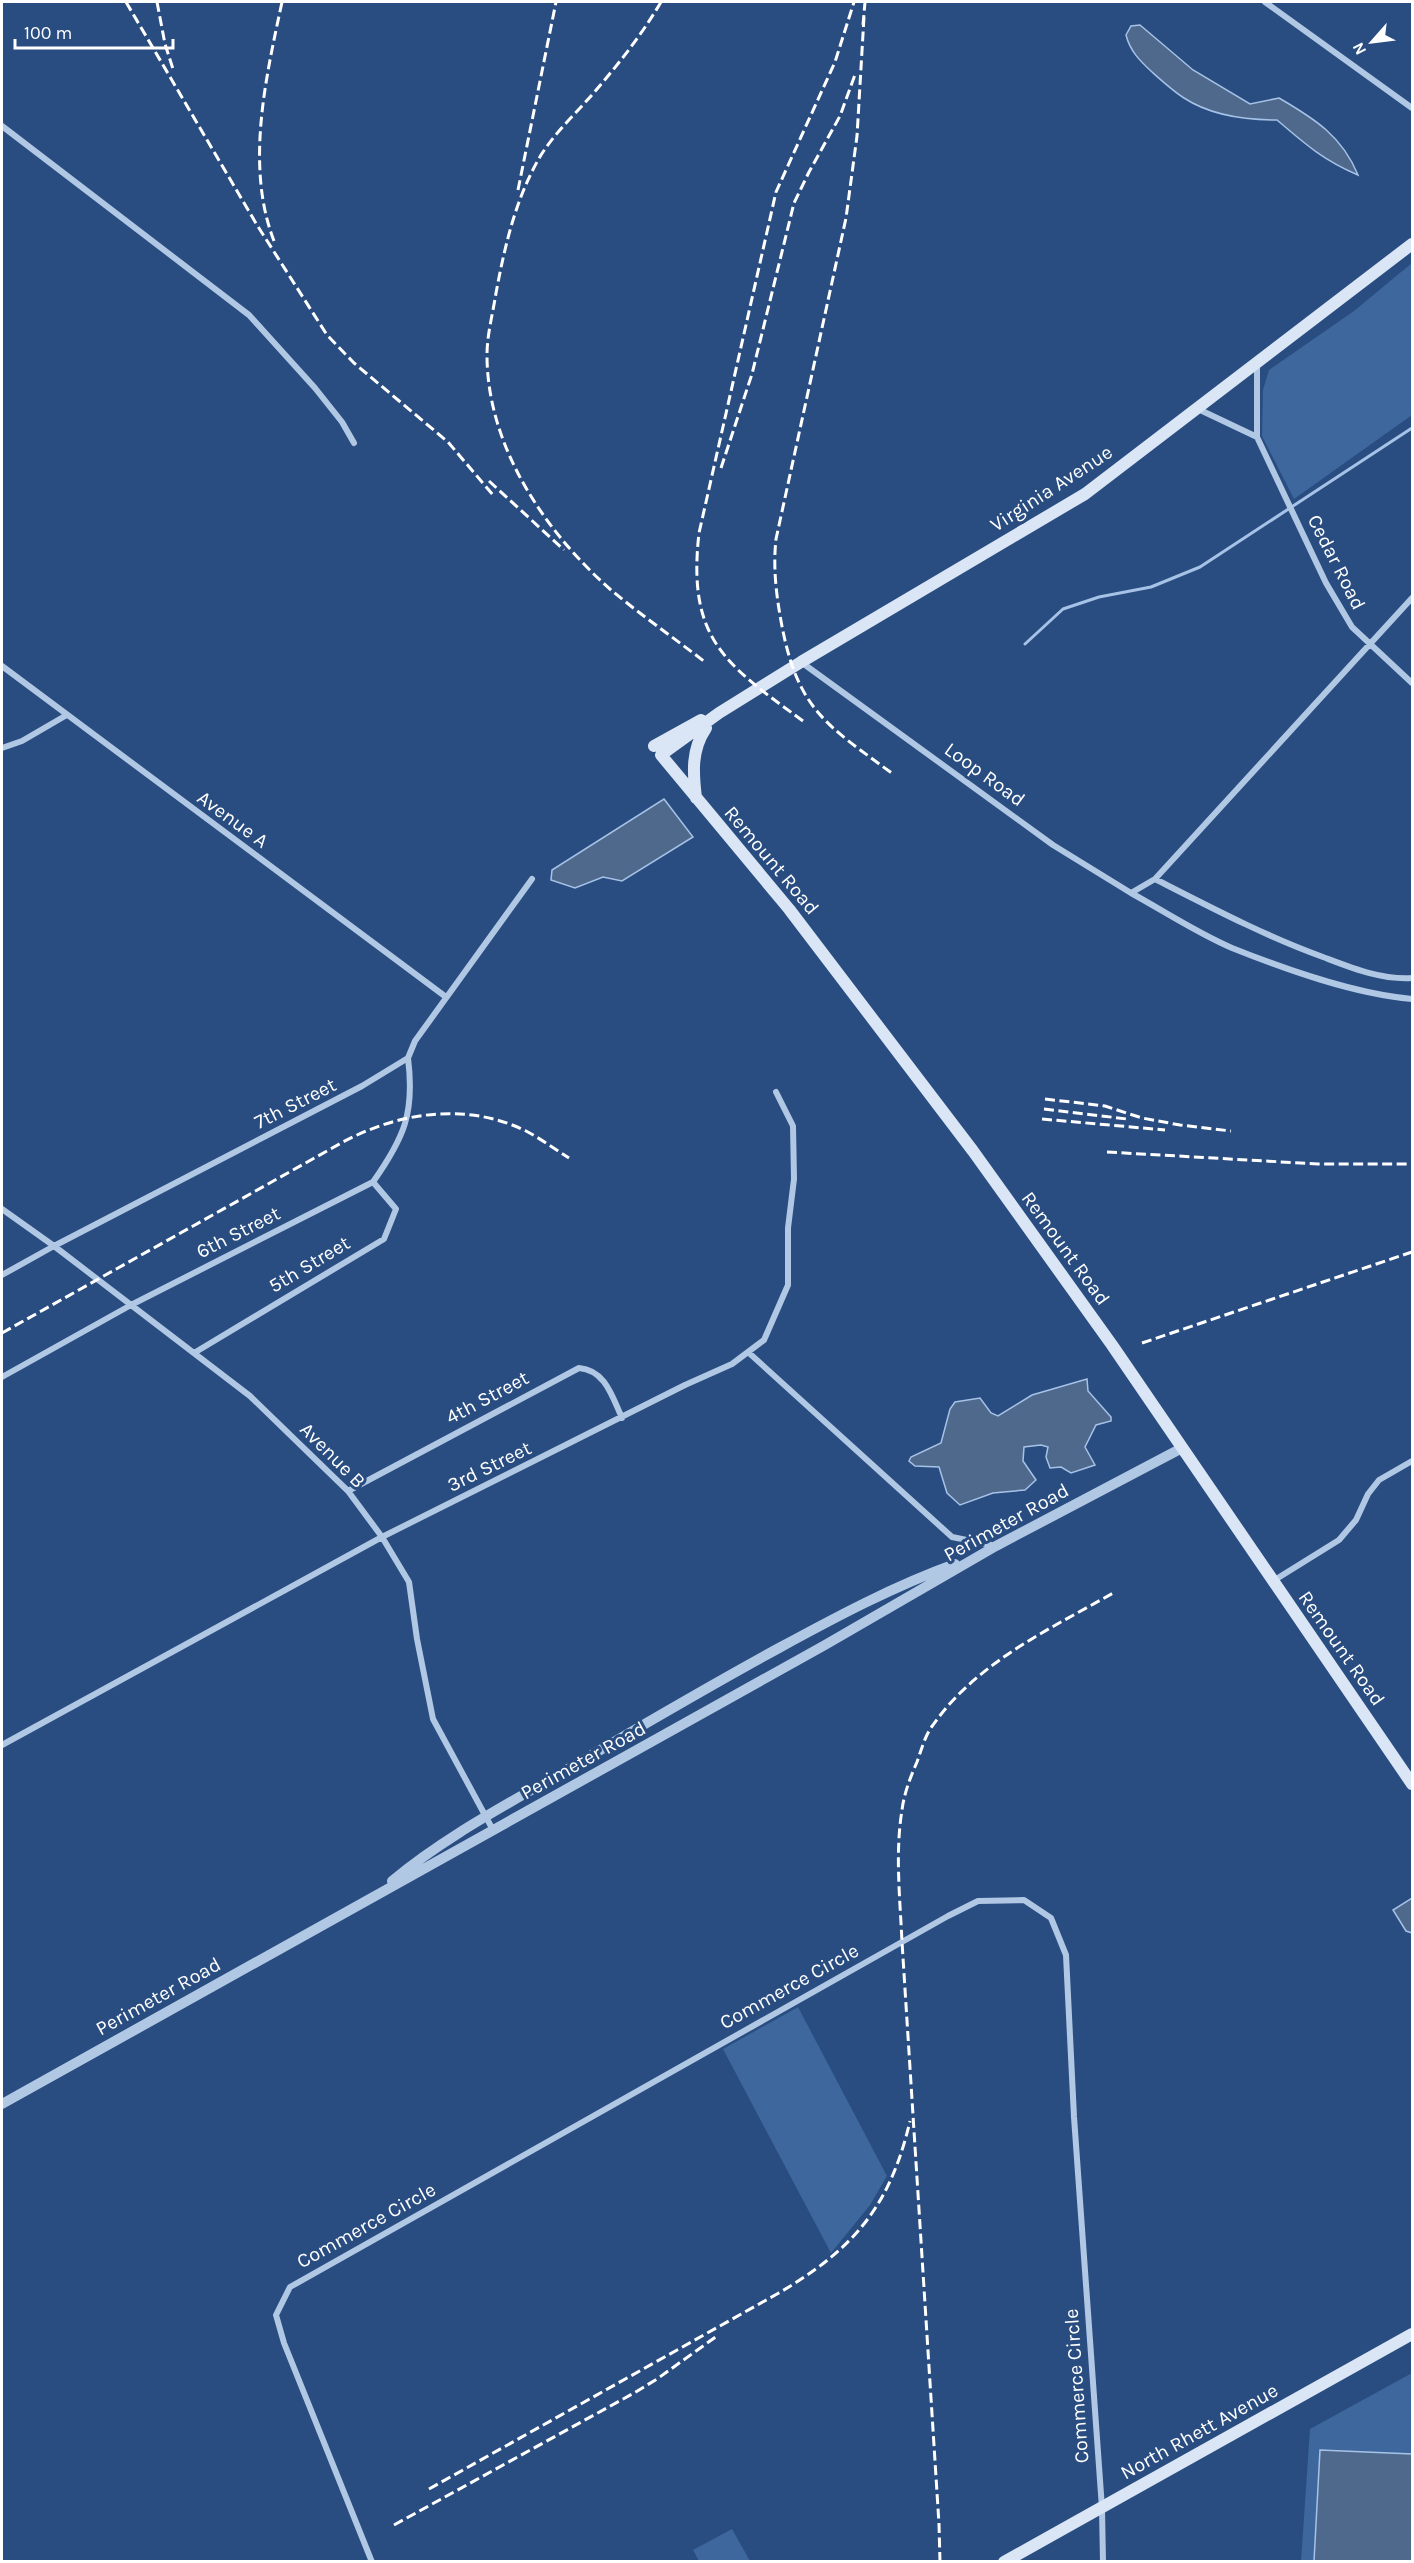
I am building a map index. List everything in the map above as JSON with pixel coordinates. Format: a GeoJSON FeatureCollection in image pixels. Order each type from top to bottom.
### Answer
{"type":"FeatureCollection","features":[{"type":"Feature","properties":{"kind":"main road","name":"Virginia Avenue"},"geometry":{"type":"LineString","coordinates":[[657,750],[1085,494],[1413,244]]}},
{"type":"Feature","properties":{"kind":"main road"},"geometry":{"type":"LineString","coordinates":[[696,799],[694,770],[697,742],[715,717]]}},
{"type":"Feature","properties":{"kind":"main road","name":"Remount Road"},"geometry":{"type":"LineString","coordinates":[[657,750],[789,909],[973,1150],[1112,1345],[1272,1582],[1413,1784]]}},
{"type":"Feature","properties":{"kind":"main road","name":"North Rhett Avenue"},"geometry":{"type":"LineString","coordinates":[[1004,2562],[1413,2334]]}},
{"type":"Feature","properties":{"kind":"street"},"geometry":{"type":"LineString","coordinates":[[1265,2],[1413,108]]}},
{"type":"Feature","properties":{"kind":"street"},"geometry":{"type":"LineString","coordinates":[[2,126],[249,315],[315,388],[342,422],[354,443]]}},
{"type":"Feature","properties":{"kind":"street","name":"Cedar Road"},"geometry":{"type":"LineString","coordinates":[[1257,364],[1257,437],[1326,583],[1352,627],[1413,683]]}},
{"type":"Feature","properties":{"kind":"street"},"geometry":{"type":"LineString","coordinates":[[1198,408],[1257,437]]}},
{"type":"Feature","properties":{"kind":"street"},"geometry":{"type":"LineString","coordinates":[[1131,893],[1155,879],[1370,642],[1413,598]]}},
{"type":"Feature","properties":{"kind":"street","name":"Loop Road"},"geometry":{"type":"LineString","coordinates":[[801,662],[1053,845],[1131,893],[1230,947],[1326,981],[1396,998],[1413,999]]}},
{"type":"Feature","properties":{"kind":"street","name":"Avenue A"},"geometry":{"type":"LineString","coordinates":[[2,666],[65,716],[446,997]]}},
{"type":"Feature","properties":{"kind":"street"},"geometry":{"type":"LineString","coordinates":[[2,748],[22,741],[65,716]]}},
{"type":"Feature","properties":{"kind":"street"},"geometry":{"type":"LineString","coordinates":[[408,1058],[415,1041],[532,879]]}},
{"type":"Feature","properties":{"kind":"street"},"geometry":{"type":"LineString","coordinates":[[1155,879],[1269,936],[1366,974],[1413,978]]}},
{"type":"Feature","properties":{"kind":"street","name":"6th Street"},"geometry":{"type":"LineString","coordinates":[[2,1377],[131,1305],[373,1182],[395,1150],[407,1117],[411,1085],[408,1058]]}},
{"type":"Feature","properties":{"kind":"street","name":"7th Street"},"geometry":{"type":"LineString","coordinates":[[2,1275],[54,1245],[362,1086],[408,1058]]}},
{"type":"Feature","properties":{"kind":"street","name":"3rd Street"},"geometry":{"type":"LineString","coordinates":[[2,1745],[382,1537],[732,1364],[764,1340],[788,1285],[789,1228],[794,1179],[793,1126],[776,1092]]}},
{"type":"Feature","properties":{"kind":"street","name":"5th Street"},"geometry":{"type":"LineString","coordinates":[[194,1353],[384,1239],[396,1209],[373,1182]]}},
{"type":"Feature","properties":{"kind":"street","name":"Avenue B"},"geometry":{"type":"LineString","coordinates":[[2,1209],[54,1245],[250,1396],[348,1491],[382,1537],[409,1582],[417,1639],[433,1719],[493,1830]]}},
{"type":"Feature","properties":{"kind":"street"},"geometry":{"type":"LineString","coordinates":[[748,1352],[952,1537],[996,1546]]}},
{"type":"Feature","properties":{"kind":"street","name":"4th Street"},"geometry":{"type":"LineString","coordinates":[[348,1491],[579,1368],[591,1369],[606,1384],[622,1418]]}},
{"type":"Feature","properties":{"kind":"street","name":"Perimeter Road"},"geometry":{"type":"LineString","coordinates":[[2,2104],[770,1676],[996,1546],[1182,1448]]}},
{"type":"Feature","properties":{"kind":"street"},"geometry":{"type":"LineString","coordinates":[[1272,1582],[1339,1540],[1356,1520],[1368,1494],[1379,1480],[1413,1461]]}},
{"type":"Feature","properties":{"kind":"street"},"geometry":{"type":"LineString","coordinates":[[371,1898],[416,1861],[663,1711],[887,1592],[982,1554]]}},
{"type":"Feature","properties":{"kind":"street"},"geometry":{"type":"LineString","coordinates":[[759,1659],[770,1676]]}},
{"type":"Feature","properties":{"kind":"street","name":"Commerce Circle"},"geometry":{"type":"LineString","coordinates":[[372,2562],[284,2343],[276,2315],[290,2287],[978,1900],[1024,1900],[1051,1918],[1066,1955],[1074,2117],[1102,2508],[1103,2562]]}},
{"type":"Feature","properties":{"kind":"shaded area"},"geometry":{"type":"Polygon","coordinates":[[[1140,25],[1193,70],[1250,104],[1279,98],[1316,121],[1344,149],[1358,175],[1324,157],[1277,120],[1241,118],[1205,109],[1180,95],[1143,64],[1130,46],[1126,35],[1131,26],[1140,25]]]}},
{"type":"Feature","properties":{"kind":"shaded area"},"geometry":{"type":"Polygon","coordinates":[[[1412,263],[1412,415],[1294,499],[1262,436],[1263,390],[1269,370],[1354,311],[1412,263]]]}},
{"type":"Feature","properties":{"kind":"shaded area"},"geometry":{"type":"Polygon","coordinates":[[[664,799],[693,837],[622,881],[603,877],[575,888],[551,880],[552,870],[664,799]]]}},
{"type":"Feature","properties":{"kind":"shaded area"},"geometry":{"type":"Polygon","coordinates":[[[1087,1379],[1088,1391],[1111,1417],[1111,1421],[1096,1425],[1085,1447],[1095,1465],[1071,1473],[1061,1467],[1050,1468],[1046,1457],[1048,1447],[1041,1445],[1024,1447],[1023,1461],[1036,1480],[1025,1490],[993,1493],[960,1505],[947,1493],[939,1467],[915,1466],[909,1461],[911,1457],[941,1443],[950,1409],[955,1402],[980,1398],[991,1413],[998,1416],[1032,1395],[1087,1379]]]}},
{"type":"Feature","properties":{"kind":"shaded area"},"geometry":{"type":"Polygon","coordinates":[[[1412,1898],[1412,1933],[1406,1931],[1393,1910],[1412,1898]]]}},
{"type":"Feature","properties":{"kind":"shaded area"},"geometry":{"type":"Polygon","coordinates":[[[798,2007],[887,2176],[870,2205],[831,2253],[723,2049],[798,2007]]]}},
{"type":"Feature","properties":{"kind":"shaded area"},"geometry":{"type":"Polygon","coordinates":[[[1412,2373],[1412,2561],[1301,2562],[1310,2429],[1412,2373]]]}},
{"type":"Feature","properties":{"kind":"shaded area"},"geometry":{"type":"Polygon","coordinates":[[[1320,2450],[1412,2454],[1412,2561],[1314,2561],[1320,2450]]]}},
{"type":"Feature","properties":{"kind":"shaded area"},"geometry":{"type":"Polygon","coordinates":[[[732,2529],[750,2561],[699,2561],[693,2550],[732,2529]]]}},
{"type":"Feature","properties":{"kind":"waterway"},"geometry":{"type":"LineString","coordinates":[[1025,644],[1063,609],[1099,597],[1151,587],[1200,567],[1412,428]]}},
{"type":"Feature","properties":{"kind":"railway"},"geometry":{"type":"LineString","coordinates":[[126,2],[257,225],[327,335],[354,363],[448,442],[493,495]]}},
{"type":"Feature","properties":{"kind":"railway"},"geometry":{"type":"LineString","coordinates":[[157,2],[165,44],[173,69]]}},
{"type":"Feature","properties":{"kind":"railway"},"geometry":{"type":"LineString","coordinates":[[274,241],[265,212],[261,183],[261,122],[270,60],[282,2]]}},
{"type":"Feature","properties":{"kind":"railway"},"geometry":{"type":"LineString","coordinates":[[518,190],[556,2]]}},
{"type":"Feature","properties":{"kind":"railway"},"geometry":{"type":"LineString","coordinates":[[661,2],[601,85],[552,139],[532,171],[518,204],[499,275],[487,355],[490,389],[497,422],[524,485],[543,514],[564,542],[611,590],[705,662]]}},
{"type":"Feature","properties":{"kind":"railway"},"geometry":{"type":"LineString","coordinates":[[803,721],[752,682],[717,645],[706,624],[699,599],[697,569],[699,533],[776,192],[835,62],[854,2]]}},
{"type":"Feature","properties":{"kind":"railway"},"geometry":{"type":"LineString","coordinates":[[863,25],[865,2]]}},
{"type":"Feature","properties":{"kind":"railway"},"geometry":{"type":"LineString","coordinates":[[864,17],[857,136],[846,218],[776,539],[775,570],[779,611],[788,651],[806,695],[832,727],[893,774]]}},
{"type":"Feature","properties":{"kind":"railway"},"geometry":{"type":"LineString","coordinates":[[721,468],[752,374],[794,203],[840,116],[856,72]]}},
{"type":"Feature","properties":{"kind":"railway"},"geometry":{"type":"LineString","coordinates":[[489,481],[564,550]]}},
{"type":"Feature","properties":{"kind":"railway"},"geometry":{"type":"LineString","coordinates":[[1045,1099],[1105,1106],[1142,1118],[1231,1131]]}},
{"type":"Feature","properties":{"kind":"railway"},"geometry":{"type":"LineString","coordinates":[[1044,1109],[1127,1119]]}},
{"type":"Feature","properties":{"kind":"railway"},"geometry":{"type":"LineString","coordinates":[[2,1333],[343,1142],[387,1124],[433,1114],[480,1116],[526,1131],[569,1158]]}},
{"type":"Feature","properties":{"kind":"railway"},"geometry":{"type":"LineString","coordinates":[[1042,1119],[1165,1130]]}},
{"type":"Feature","properties":{"kind":"railway"},"geometry":{"type":"LineString","coordinates":[[1107,1152],[1318,1164],[1412,1164]]}},
{"type":"Feature","properties":{"kind":"railway"},"geometry":{"type":"LineString","coordinates":[[1142,1343],[1412,1252]]}},
{"type":"Feature","properties":{"kind":"railway"},"geometry":{"type":"LineString","coordinates":[[940,2562],[899,1892],[898,1859],[903,1804],[928,1733],[951,1703],[971,1683],[1016,1649],[1115,1592]]}},
{"type":"Feature","properties":{"kind":"railway"},"geometry":{"type":"LineString","coordinates":[[429,2489],[777,2294],[827,2260],[847,2243],[879,2202],[902,2151],[910,2121]]}},
{"type":"Feature","properties":{"kind":"railway"},"geometry":{"type":"LineString","coordinates":[[394,2525],[634,2393],[717,2336]]}}]}
